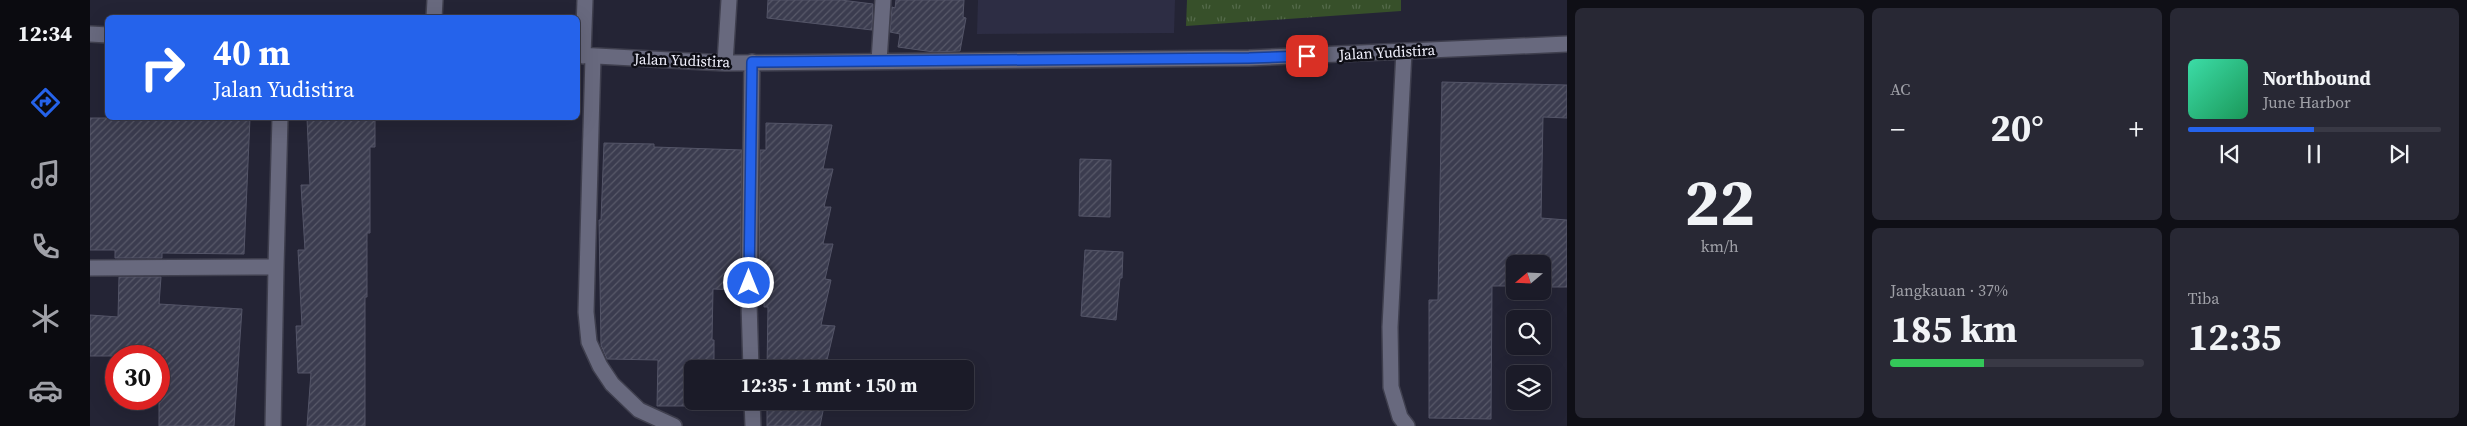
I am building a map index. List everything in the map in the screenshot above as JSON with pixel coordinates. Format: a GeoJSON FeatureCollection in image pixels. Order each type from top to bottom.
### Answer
{"type":"FeatureCollection","features":[{"type":"Feature","properties":{"kind":"street"},"geometry":{"type":"LineString","coordinates":[[434,0],[434,15]]}},
{"type":"Feature","properties":{"kind":"street"},"geometry":{"type":"LineString","coordinates":[[585,0],[586,312],[590,342],[600,366],[612,384],[639,410],[674,426]]}},
{"type":"Feature","properties":{"kind":"street"},"geometry":{"type":"LineString","coordinates":[[725,63],[729,0]]}},
{"type":"Feature","properties":{"kind":"street"},"geometry":{"type":"LineString","coordinates":[[879,61],[883,0]]}},
{"type":"Feature","properties":{"kind":"street"},"geometry":{"type":"LineString","coordinates":[[90,34],[105,36]]}},
{"type":"Feature","properties":{"kind":"street","name":"Jalan Yudistira"},"geometry":{"type":"LineString","coordinates":[[585,56],[725,63],[1249,58],[1567,44]]}},
{"type":"Feature","properties":{"kind":"street"},"geometry":{"type":"LineString","coordinates":[[1404,51],[1390,327],[1391,387],[1400,417],[1407,426]]}},
{"type":"Feature","properties":{"kind":"street"},"geometry":{"type":"LineString","coordinates":[[751,360],[749,293],[752,62]]}},
{"type":"Feature","properties":{"kind":"street"},"geometry":{"type":"LineString","coordinates":[[273,426],[280,120]]}},
{"type":"Feature","properties":{"kind":"street"},"geometry":{"type":"LineString","coordinates":[[90,268],[276,267]]}},
{"type":"Feature","properties":{"kind":"street"},"geometry":{"type":"LineString","coordinates":[[752,410],[753,426]]}},
{"type":"Feature","properties":{"kind":"shaded area"},"geometry":{"type":"Polygon","coordinates":[[[978,0],[1175,0],[1174,33],[977,34],[978,0]]]}},
{"type":"Feature","properties":{"kind":"green space"},"geometry":{"type":"Polygon","coordinates":[[[1187,0],[1401,0],[1401,11],[1186,26],[1187,0]]]}},
{"type":"Feature","properties":{"kind":"building"},"geometry":{"type":"Polygon","coordinates":[[[768,0],[841,0],[873,4],[872,30],[767,18],[768,0]]]}},
{"type":"Feature","properties":{"kind":"building"},"geometry":{"type":"Polygon","coordinates":[[[896,0],[964,0],[963,17],[966,18],[960,51],[934,52],[898,47],[900,34],[890,32],[892,7],[895,8],[896,0]]]}},
{"type":"Feature","properties":{"kind":"building"},"geometry":{"type":"Polygon","coordinates":[[[1442,82],[1567,85],[1567,118],[1543,117],[1541,218],[1567,220],[1567,287],[1551,287],[1551,255],[1506,255],[1506,286],[1492,286],[1491,419],[1429,418],[1429,300],[1438,300],[1442,82]]]}},
{"type":"Feature","properties":{"kind":"building"},"geometry":{"type":"Polygon","coordinates":[[[90,118],[105,118],[105,120],[250,120],[244,254],[162,253],[162,258],[115,258],[115,250],[90,250],[90,118]]]}},
{"type":"Feature","properties":{"kind":"building"},"geometry":{"type":"Polygon","coordinates":[[[307,120],[375,120],[375,147],[370,147],[370,233],[367,233],[365,426],[307,426],[311,373],[298,373],[296,326],[302,326],[298,250],[305,250],[301,185],[310,185],[307,120]]]}},
{"type":"Feature","properties":{"kind":"building"},"geometry":{"type":"Polygon","coordinates":[[[766,123],[832,125],[823,169],[833,169],[824,207],[831,207],[823,244],[833,244],[825,279],[831,280],[821,325],[835,326],[827,360],[767,360],[768,307],[764,307],[764,290],[759,290],[760,150],[766,150],[766,123]]]}},
{"type":"Feature","properties":{"kind":"building"},"geometry":{"type":"Polygon","coordinates":[[[604,143],[654,144],[654,147],[742,150],[740,290],[713,289],[712,340],[714,340],[714,360],[684,360],[684,406],[657,406],[658,360],[607,359],[601,345],[599,220],[601,220],[604,143]]]}},
{"type":"Feature","properties":{"kind":"building"},"geometry":{"type":"Polygon","coordinates":[[[1080,159],[1111,160],[1110,217],[1079,216],[1080,159]]]}},
{"type":"Feature","properties":{"kind":"building"},"geometry":{"type":"Polygon","coordinates":[[[1085,250],[1123,252],[1122,278],[1120,278],[1116,320],[1081,316],[1085,250]]]}},
{"type":"Feature","properties":{"kind":"building"},"geometry":{"type":"Polygon","coordinates":[[[119,277],[161,277],[159,304],[242,309],[234,426],[159,426],[159,410],[170,410],[170,345],[105,345],[105,356],[90,356],[90,315],[118,317],[119,277]]]}},
{"type":"Feature","properties":{"kind":"building"},"geometry":{"type":"Polygon","coordinates":[[[767,410],[823,410],[820,426],[767,426],[767,410]]]}},
{"type":"Feature","properties":{"kind":"route"},"geometry":{"type":"LineString","coordinates":[[749,283],[750,90],[752,62],[1307,56]]}}]}
